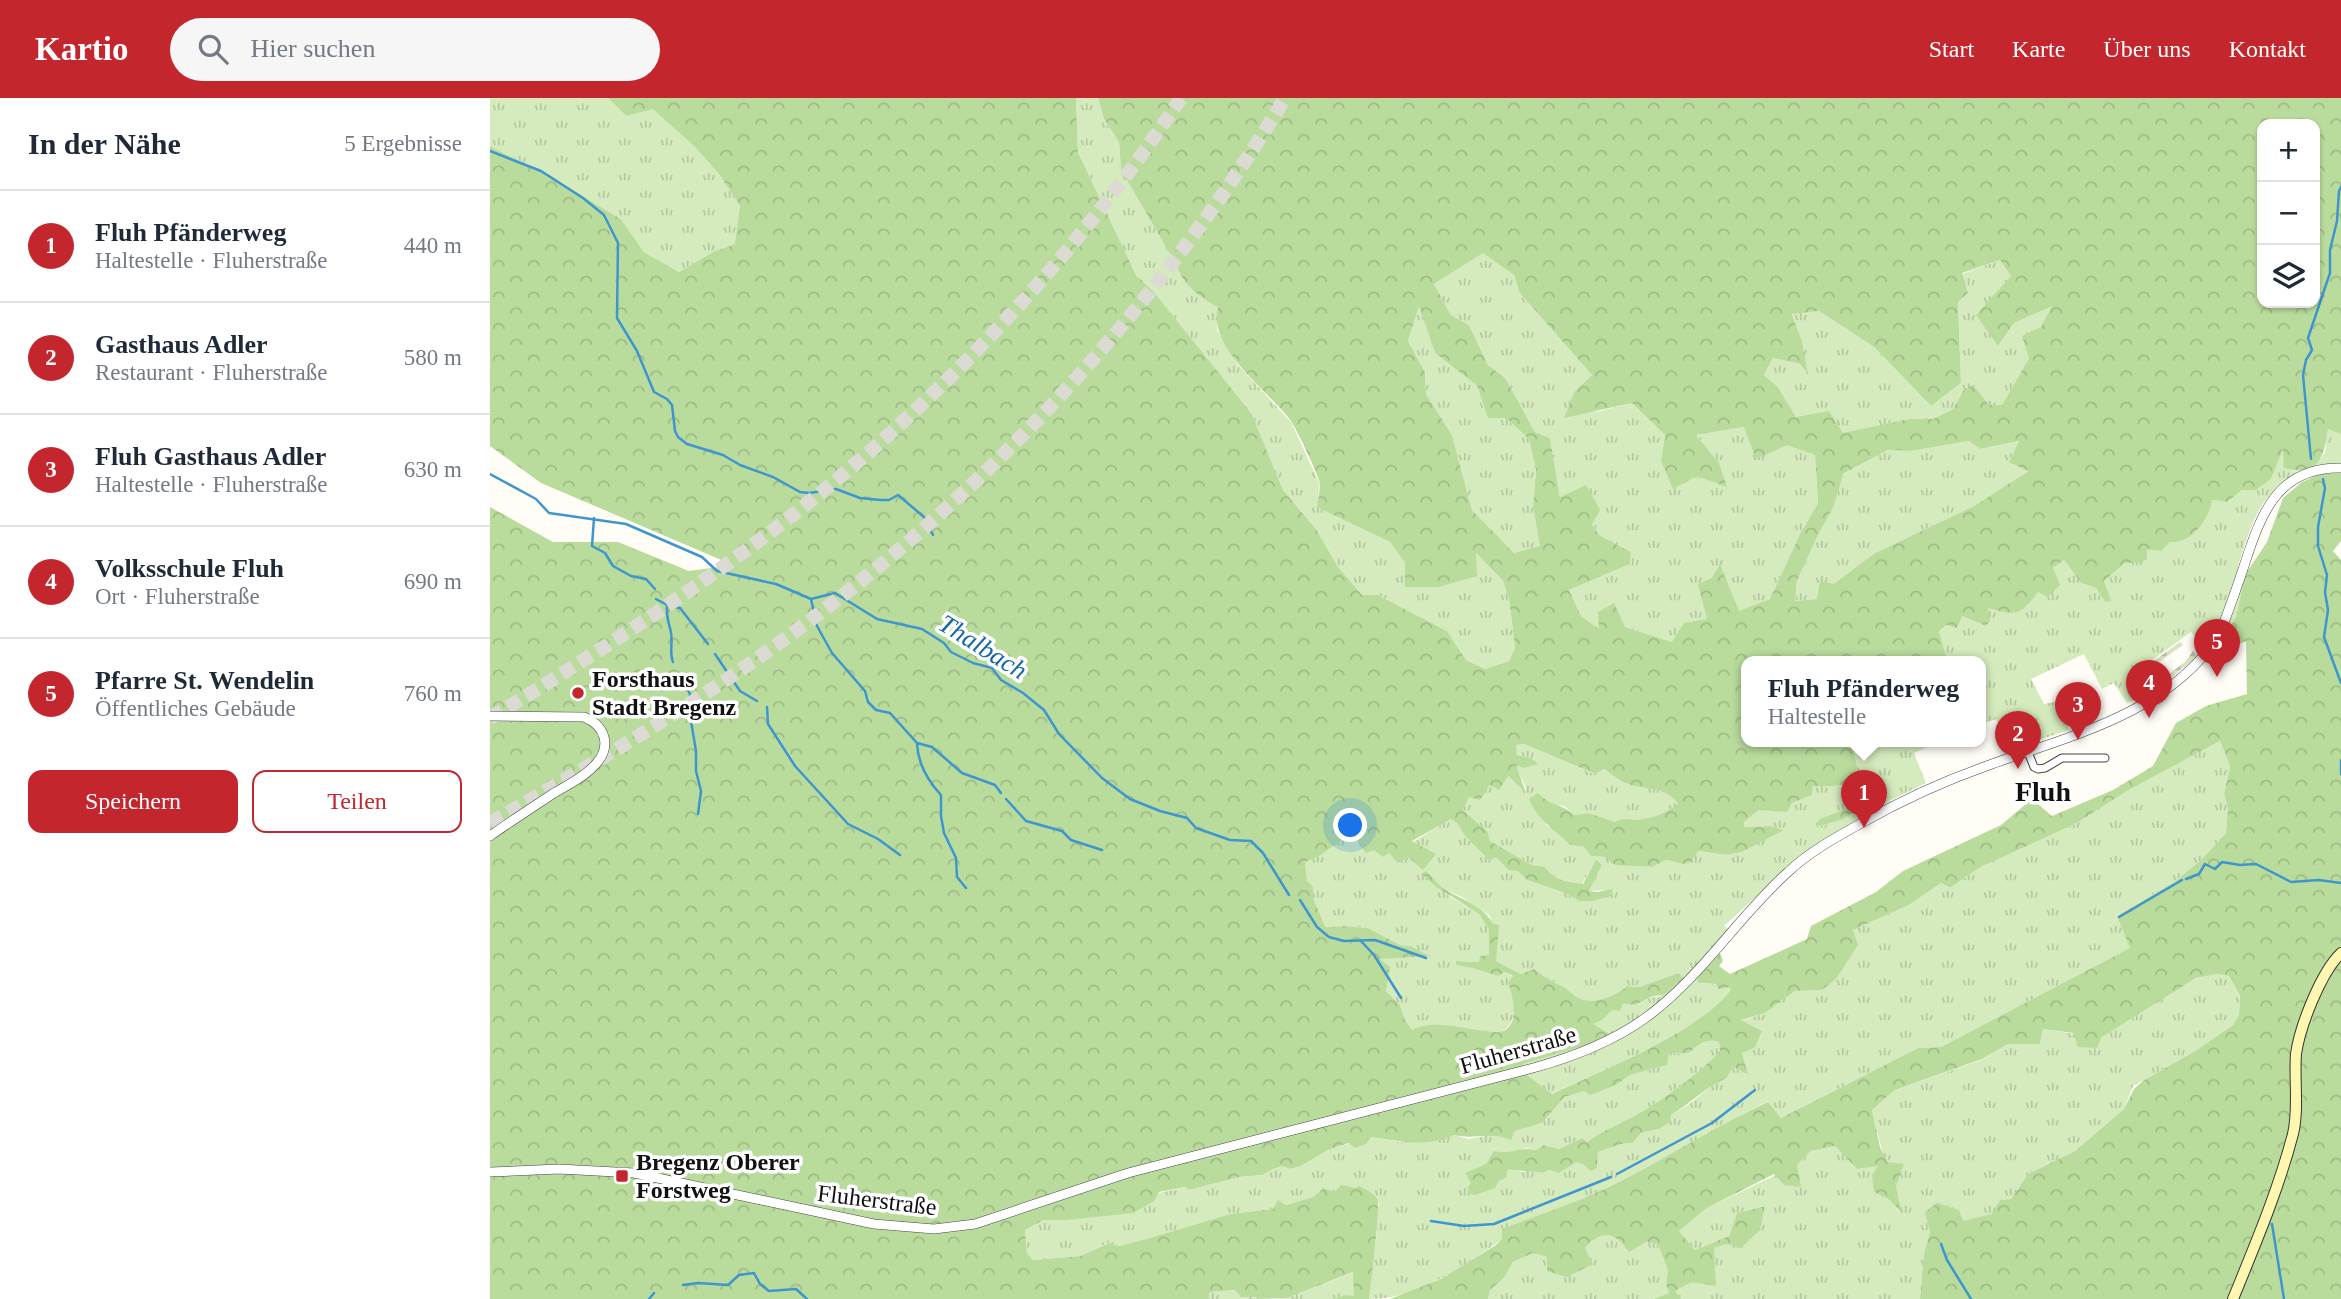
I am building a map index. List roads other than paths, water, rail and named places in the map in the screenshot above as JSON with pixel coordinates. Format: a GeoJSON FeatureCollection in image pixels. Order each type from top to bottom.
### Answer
{"type":"FeatureCollection","features":[{"type":"Feature","properties":{"kind":"main road"},"geometry":{"type":"LineString","coordinates":[[2233,1299],[2272,1202],[2294,1130],[2297,1053],[2302,1030],[2322,981],[2333,961],[2341,953]]}},
{"type":"Feature","properties":{"kind":"street","name":"Fluherstraße"},"geometry":{"type":"LineString","coordinates":[[490,1172],[559,1169],[634,1172],[826,1215],[906,1228],[948,1228],[987,1221],[1110,1178],[1533,1068],[1586,1051],[1626,1030],[1666,1001],[1782,877],[1817,849],[1922,792],[2073,737],[2120,716],[2161,693],[2191,669],[2218,637],[2256,529],[2270,502],[2282,488],[2304,474],[2341,468]]}},
{"type":"Feature","properties":{"kind":"street"},"geometry":{"type":"LineString","coordinates":[[490,716],[584,717],[602,729],[605,742],[595,765],[490,836]]}},
{"type":"Feature","properties":{"kind":"street"},"geometry":{"type":"LineString","coordinates":[[2028,752],[2034,767],[2038,769],[2062,758],[2105,758]]}},
{"type":"Feature","properties":{"kind":"waterway"},"geometry":{"type":"LineString","coordinates":[[490,151],[541,171],[604,215],[618,243],[617,318],[637,351],[654,392],[672,405],[678,437],[687,444],[723,455],[800,492],[836,489],[860,498],[881,500],[889,500],[898,495],[924,517],[933,535]]}},
{"type":"Feature","properties":{"kind":"waterway"},"geometry":{"type":"LineString","coordinates":[[2311,459],[2303,375],[2306,360],[2312,350],[2308,338],[2330,273],[2330,250],[2341,187]]}},
{"type":"Feature","properties":{"kind":"waterway","name":"Thalbach"},"geometry":{"type":"LineString","coordinates":[[490,474],[536,499],[549,513],[626,524],[702,557],[717,571],[776,584],[811,599],[835,593],[877,619],[922,629],[944,643],[951,652],[973,663],[992,668],[1001,680],[1044,710],[1059,734],[1102,778],[1130,799],[1187,818],[1196,828],[1230,840],[1251,841],[1263,853],[1289,895]]}},
{"type":"Feature","properties":{"kind":"waterway"},"geometry":{"type":"LineString","coordinates":[[2323,479],[2325,488],[2318,527],[2318,546],[2327,575],[2325,592],[2328,610],[2324,637],[2341,683]]}},
{"type":"Feature","properties":{"kind":"waterway"},"geometry":{"type":"LineString","coordinates":[[594,518],[592,546],[605,553],[613,566],[631,576],[646,579],[655,589]]}},
{"type":"Feature","properties":{"kind":"waterway"},"geometry":{"type":"LineString","coordinates":[[656,599],[667,605],[673,662]]}},
{"type":"Feature","properties":{"kind":"waterway"},"geometry":{"type":"LineString","coordinates":[[811,599],[817,626],[832,653],[865,691],[868,702],[876,710],[890,713],[917,743],[932,747],[962,773],[995,785],[1001,793]]}},
{"type":"Feature","properties":{"kind":"waterway"},"geometry":{"type":"LineString","coordinates":[[667,605],[680,608],[708,644]]}},
{"type":"Feature","properties":{"kind":"waterway"},"geometry":{"type":"LineString","coordinates":[[715,654],[740,691],[757,701]]}},
{"type":"Feature","properties":{"kind":"waterway"},"geometry":{"type":"LineString","coordinates":[[679,673],[690,694],[690,714]]}},
{"type":"Feature","properties":{"kind":"waterway"},"geometry":{"type":"LineString","coordinates":[[767,707],[768,724],[795,766],[848,824],[878,839],[900,855]]}},
{"type":"Feature","properties":{"kind":"waterway"},"geometry":{"type":"LineString","coordinates":[[691,721],[696,771],[701,791],[698,814]]}},
{"type":"Feature","properties":{"kind":"waterway"},"geometry":{"type":"LineString","coordinates":[[917,744],[925,771],[941,795],[944,833],[956,858],[957,877],[966,888]]}},
{"type":"Feature","properties":{"kind":"waterway"},"geometry":{"type":"LineString","coordinates":[[2341,760],[2341,774]]}},
{"type":"Feature","properties":{"kind":"waterway"},"geometry":{"type":"LineString","coordinates":[[1006,799],[1026,821],[1062,831],[1071,840],[1102,850]]}},
{"type":"Feature","properties":{"kind":"waterway"},"geometry":{"type":"LineString","coordinates":[[2186,879],[2199,874],[2205,864],[2215,869],[2222,862],[2256,864],[2291,882],[2319,880],[2341,883]]}},
{"type":"Feature","properties":{"kind":"waterway"},"geometry":{"type":"LineString","coordinates":[[2119,917],[2182,880]]}},
{"type":"Feature","properties":{"kind":"waterway","name":"Thalbach"},"geometry":{"type":"LineString","coordinates":[[1300,900],[1317,927],[1329,937],[1344,941],[1375,940],[1426,958]]}},
{"type":"Feature","properties":{"kind":"waterway"},"geometry":{"type":"LineString","coordinates":[[1361,941],[1374,955],[1401,998]]}},
{"type":"Feature","properties":{"kind":"waterway"},"geometry":{"type":"LineString","coordinates":[[1617,1174],[1712,1123],[1755,1090]]}},
{"type":"Feature","properties":{"kind":"waterway"},"geometry":{"type":"LineString","coordinates":[[1431,1221],[1464,1226],[1494,1224],[1611,1177]]}},
{"type":"Feature","properties":{"kind":"waterway"},"geometry":{"type":"LineString","coordinates":[[2272,1224],[2284,1299]]}},
{"type":"Feature","properties":{"kind":"waterway"},"geometry":{"type":"LineString","coordinates":[[1941,1244],[1947,1260],[1971,1299]]}},
{"type":"Feature","properties":{"kind":"waterway"},"geometry":{"type":"LineString","coordinates":[[683,1285],[728,1285],[739,1275],[754,1273],[760,1284],[769,1291],[796,1289],[807,1299]]}},
{"type":"Feature","properties":{"kind":"waterway"},"geometry":{"type":"LineString","coordinates":[[649,1299],[654,1293]]}},
{"type":"Feature","properties":{"kind":"tunnel"},"geometry":{"type":"LineString","coordinates":[[490,718],[603,648],[713,574],[842,476],[896,428],[1000,326],[1049,271],[1140,158],[1181,98]]}},
{"type":"Feature","properties":{"kind":"tunnel"},"geometry":{"type":"LineString","coordinates":[[490,823],[629,741],[765,653],[842,596],[986,471],[1053,403],[1117,331],[1177,257],[1233,179],[1285,98]]}},
{"type":"Feature","properties":{"kind":"place","name":"Pfarre St. Wendelin"},"geometry":{"type":"Point","coordinates":[2217,677]}},
{"type":"Feature","properties":{"kind":"place","name":"Forsthaus Stadt Bregenz"},"geometry":{"type":"Point","coordinates":[578,693]}},
{"type":"Feature","properties":{"kind":"place","name":"Volksschule Fluh"},"geometry":{"type":"Point","coordinates":[2149,718]}},
{"type":"Feature","properties":{"kind":"place","name":"Fluh Gasthaus Adler"},"geometry":{"type":"Point","coordinates":[2078,740]}},
{"type":"Feature","properties":{"kind":"place","name":"Gasthaus Adler"},"geometry":{"type":"Point","coordinates":[2018,769]}},
{"type":"Feature","properties":{"kind":"place","name":"Fluh Pfänderweg"},"geometry":{"type":"Point","coordinates":[1864,828]}},
{"type":"Feature","properties":{"kind":"place","name":"Bregenz Oberer Forstweg"},"geometry":{"type":"Point","coordinates":[622,1176]}},
{"type":"Feature","properties":{"kind":"district","name":"Fluh"},"geometry":{"type":"Point","coordinates":[2043,791]}}]}
